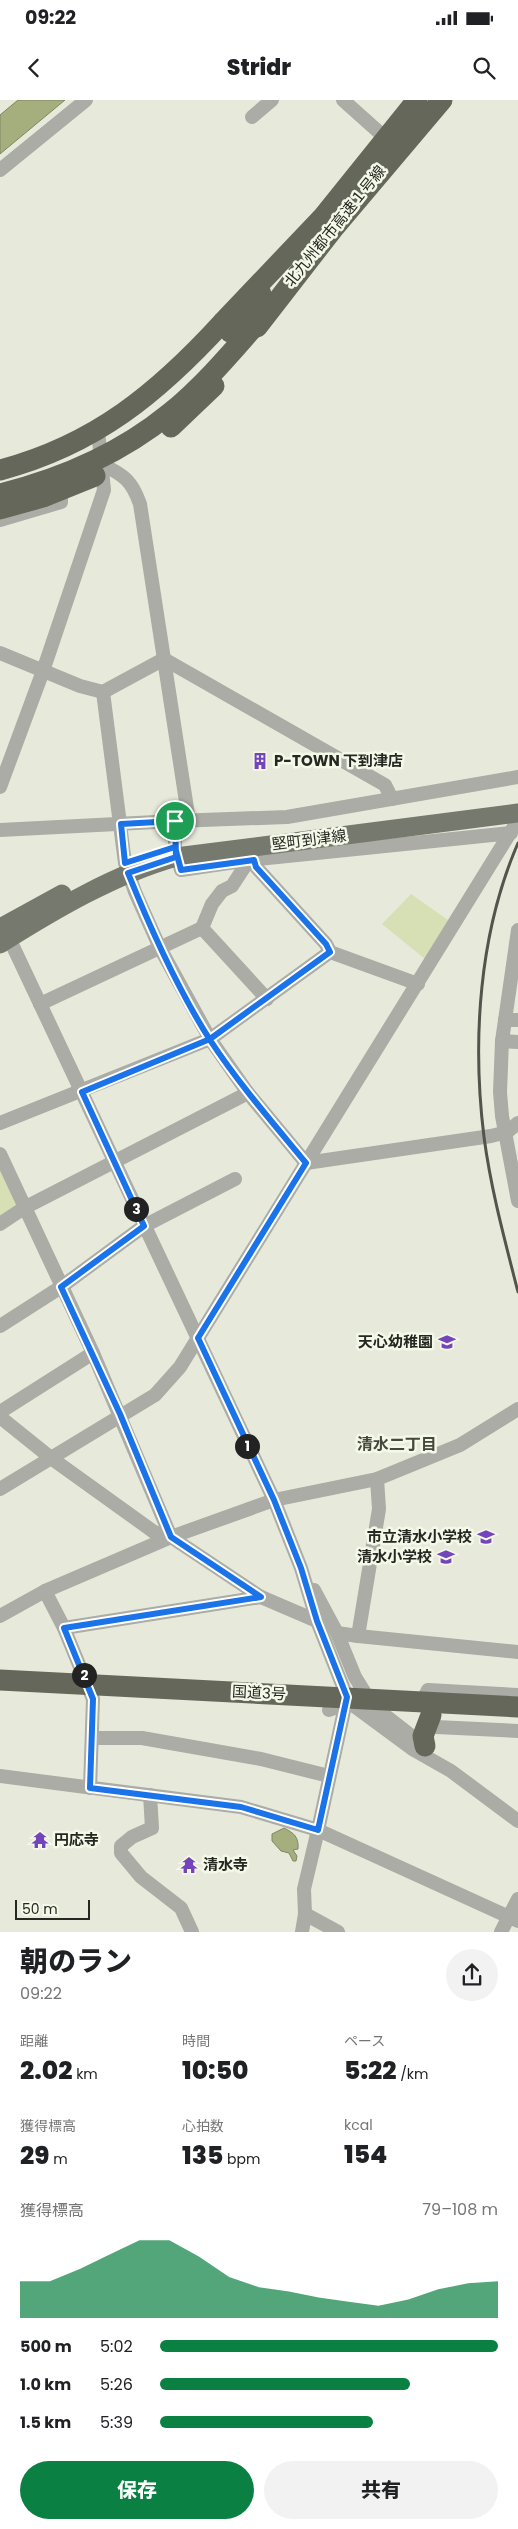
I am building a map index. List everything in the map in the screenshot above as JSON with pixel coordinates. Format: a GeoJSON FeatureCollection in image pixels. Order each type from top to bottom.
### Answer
{"type":"FeatureCollection","features":[{"type":"Feature","properties":{"kind":"highway","name":"北九州都市高速１号線"},"geometry":{"type":"LineString","coordinates":[[267,312],[402,132],[418,100]]}},
{"type":"Feature","properties":{"kind":"highway","name":"北九州都市高速１号線"},"geometry":{"type":"LineString","coordinates":[[321,219],[402,132],[435,100]]}},
{"type":"Feature","properties":{"kind":"highway","name":"北九州都市高速１号線"},"geometry":{"type":"LineString","coordinates":[[402,132],[442,100]]}},
{"type":"Feature","properties":{"kind":"highway"},"geometry":{"type":"LineString","coordinates":[[0,484],[71,459],[122,431],[181,384],[230,332],[321,219]]}},
{"type":"Feature","properties":{"kind":"highway"},"geometry":{"type":"LineString","coordinates":[[0,470],[34,460],[95,433],[148,396],[196,351],[321,219]]}},
{"type":"Feature","properties":{"kind":"highway"},"geometry":{"type":"LineString","coordinates":[[0,494],[75,469],[104,456],[148,430],[170,413],[212,374],[267,312]]}},
{"type":"Feature","properties":{"kind":"highway"},"geometry":{"type":"LineString","coordinates":[[0,509],[69,487],[120,462],[145,447],[171,427],[213,386],[241,351],[267,312]]}},
{"type":"Feature","properties":{"kind":"highway","name":"国道3号"},"geometry":{"type":"LineString","coordinates":[[0,1680],[91,1692],[427,1708],[518,1707]]}},
{"type":"Feature","properties":{"kind":"highway","name":"国道3号"},"geometry":{"type":"LineString","coordinates":[[0,1695],[91,1692]]}},
{"type":"Feature","properties":{"kind":"highway"},"geometry":{"type":"LineString","coordinates":[[425,1746],[423,1736],[427,1708]]}},
{"type":"Feature","properties":{"kind":"highway","name":"国道3号"},"geometry":{"type":"LineString","coordinates":[[427,1708],[518,1719]]}},
{"type":"Feature","properties":{"kind":"main road","name":"堅町到津線"},"geometry":{"type":"LineString","coordinates":[[300,836],[518,802]]}},
{"type":"Feature","properties":{"kind":"main road","name":"堅町到津線"},"geometry":{"type":"LineString","coordinates":[[3,931],[81,884],[175,852],[300,836],[518,813]]}},
{"type":"Feature","properties":{"kind":"street"},"geometry":{"type":"LineString","coordinates":[[0,170],[86,100]]}},
{"type":"Feature","properties":{"kind":"street"},"geometry":{"type":"LineString","coordinates":[[252,117],[272,100]]}},
{"type":"Feature","properties":{"kind":"street"},"geometry":{"type":"LineString","coordinates":[[343,100],[382,134]]}},
{"type":"Feature","properties":{"kind":"street"},"geometry":{"type":"LineString","coordinates":[[0,477],[70,453],[99,440],[164,393],[217,338],[408,100]]}},
{"type":"Feature","properties":{"kind":"street"},"geometry":{"type":"LineString","coordinates":[[0,501],[60,482],[103,464],[177,403],[243,333],[435,100]]}},
{"type":"Feature","properties":{"kind":"street"},"geometry":{"type":"LineString","coordinates":[[0,786],[43,670],[104,490],[103,464],[99,440]]}},
{"type":"Feature","properties":{"kind":"street"},"geometry":{"type":"LineString","coordinates":[[103,464],[124,474],[136,490],[140,504],[164,659],[182,821],[175,852],[181,870],[251,860],[511,833]]}},
{"type":"Feature","properties":{"kind":"street"},"geometry":{"type":"LineString","coordinates":[[0,520],[60,502],[60,482]]}},
{"type":"Feature","properties":{"kind":"street"},"geometry":{"type":"LineString","coordinates":[[0,653],[80,686],[104,692],[164,659]]}},
{"type":"Feature","properties":{"kind":"street"},"geometry":{"type":"LineString","coordinates":[[164,659],[385,785],[392,800]]}},
{"type":"Feature","properties":{"kind":"street"},"geometry":{"type":"LineString","coordinates":[[104,692],[126,868],[160,948],[210,1039],[248,1093],[306,1163]]}},
{"type":"Feature","properties":{"kind":"street"},"geometry":{"type":"LineString","coordinates":[[0,830],[288,817],[518,777]]}},
{"type":"Feature","properties":{"kind":"street"},"geometry":{"type":"LineString","coordinates":[[0,1489],[154,1395],[180,1367],[518,820]]}},
{"type":"Feature","properties":{"kind":"street"},"geometry":{"type":"LineString","coordinates":[[40,1004],[202,928],[212,904],[222,891],[232,886],[251,860]]}},
{"type":"Feature","properties":{"kind":"street"},"geometry":{"type":"LineString","coordinates":[[251,860],[326,944],[330,952],[418,984]]}},
{"type":"Feature","properties":{"kind":"street"},"geometry":{"type":"LineString","coordinates":[[202,928],[267,1000]]}},
{"type":"Feature","properties":{"kind":"street"},"geometry":{"type":"LineString","coordinates":[[518,930],[511,1020],[502,1041],[500,1092],[502,1116],[512,1128],[518,1201]]}},
{"type":"Feature","properties":{"kind":"street"},"geometry":{"type":"LineString","coordinates":[[3,931],[82,1092],[274,1500],[334,1647],[348,1686],[350,1705]]}},
{"type":"Feature","properties":{"kind":"street"},"geometry":{"type":"LineString","coordinates":[[0,1123],[82,1092],[210,1039],[267,1000],[330,952]]}},
{"type":"Feature","properties":{"kind":"street"},"geometry":{"type":"LineString","coordinates":[[502,1041],[518,1042]]}},
{"type":"Feature","properties":{"kind":"street"},"geometry":{"type":"LineString","coordinates":[[0,1224],[24,1208],[248,1093]]}},
{"type":"Feature","properties":{"kind":"street"},"geometry":{"type":"LineString","coordinates":[[306,1163],[512,1128]]}},
{"type":"Feature","properties":{"kind":"street"},"geometry":{"type":"LineString","coordinates":[[0,1154],[93,1353],[171,1537]]}},
{"type":"Feature","properties":{"kind":"street"},"geometry":{"type":"LineString","coordinates":[[0,1326],[61,1287],[144,1226],[235,1179]]}},
{"type":"Feature","properties":{"kind":"street"},"geometry":{"type":"LineString","coordinates":[[0,1412],[93,1353]]}},
{"type":"Feature","properties":{"kind":"street"},"geometry":{"type":"LineString","coordinates":[[0,1616],[46,1591],[171,1537],[274,1500],[377,1479],[460,1445],[518,1409]]}},
{"type":"Feature","properties":{"kind":"street"},"geometry":{"type":"LineString","coordinates":[[0,1417],[51,1458],[154,1532],[171,1537],[261,1597],[323,1620],[337,1633],[355,1677],[350,1705],[329,1776],[304,1890],[305,1914],[302,1932]]}},
{"type":"Feature","properties":{"kind":"street"},"geometry":{"type":"LineString","coordinates":[[358,1636],[379,1508],[377,1479]]}},
{"type":"Feature","properties":{"kind":"street"},"geometry":{"type":"LineString","coordinates":[[46,1591],[91,1692],[93,1738],[90,1788]]}},
{"type":"Feature","properties":{"kind":"street"},"geometry":{"type":"LineString","coordinates":[[64,1628],[261,1597]]}},
{"type":"Feature","properties":{"kind":"street"},"geometry":{"type":"LineString","coordinates":[[323,1620],[338,1676],[350,1705],[425,1746],[451,1771],[518,1821]]}},
{"type":"Feature","properties":{"kind":"street"},"geometry":{"type":"LineString","coordinates":[[337,1633],[518,1652]]}},
{"type":"Feature","properties":{"kind":"street"},"geometry":{"type":"LineString","coordinates":[[338,1676],[334,1689],[350,1705],[414,1750],[451,1771]]}},
{"type":"Feature","properties":{"kind":"street"},"geometry":{"type":"LineString","coordinates":[[518,1694],[428,1690],[427,1708],[436,1727],[518,1730]]}},
{"type":"Feature","properties":{"kind":"street"},"geometry":{"type":"LineString","coordinates":[[93,1738],[142,1738],[261,1759],[329,1776]]}},
{"type":"Feature","properties":{"kind":"street"},"geometry":{"type":"LineString","coordinates":[[0,1776],[241,1807],[318,1830],[513,1918]]}},
{"type":"Feature","properties":{"kind":"street"},"geometry":{"type":"LineString","coordinates":[[150,1796],[152,1828],[132,1837],[121,1846],[121,1853],[141,1877],[159,1889],[181,1908],[192,1932]]}},
{"type":"Feature","properties":{"kind":"street"},"geometry":{"type":"LineString","coordinates":[[501,1932],[513,1918],[518,1899]]}},
{"type":"Feature","properties":{"kind":"street"},"geometry":{"type":"LineString","coordinates":[[305,1914],[338,1932]]}},
{"type":"Feature","properties":{"kind":"shaded area"},"geometry":{"type":"Polygon","coordinates":[[[18,100],[65,100],[0,154],[0,115],[18,100]]]}},
{"type":"Feature","properties":{"kind":"shaded area"},"geometry":{"type":"Polygon","coordinates":[[[411,894],[448,920],[425,959],[382,924],[411,894]]]}},
{"type":"Feature","properties":{"kind":"shaded area"},"geometry":{"type":"Polygon","coordinates":[[[0,1159],[24,1213],[0,1226],[0,1159]]]}},
{"type":"Feature","properties":{"kind":"shaded area"},"geometry":{"type":"Polygon","coordinates":[[[284,1828],[297,1838],[298,1849],[293,1850],[297,1856],[296,1861],[293,1861],[289,1853],[281,1851],[272,1841],[272,1834],[284,1828]]]}},
{"type":"Feature","properties":{"kind":"railway"},"geometry":{"type":"LineString","coordinates":[[518,843],[505,877],[487,950],[479,1025],[480,1100],[484,1137],[490,1176],[518,1292]]}},
{"type":"Feature","properties":{"kind":"place","name":"P-TOWN 下到津店"},"geometry":{"type":"Point","coordinates":[260,761]}},
{"type":"Feature","properties":{"kind":"place","name":"天心幼稚園"},"geometry":{"type":"Point","coordinates":[447,1342]}},
{"type":"Feature","properties":{"kind":"place","name":"市立清水小学校"},"geometry":{"type":"Point","coordinates":[486,1537]}},
{"type":"Feature","properties":{"kind":"place","name":"清水小学校"},"geometry":{"type":"Point","coordinates":[446,1557]}},
{"type":"Feature","properties":{"kind":"place","name":"円応寺"},"geometry":{"type":"Point","coordinates":[40,1840]}},
{"type":"Feature","properties":{"kind":"place","name":"清水寺"},"geometry":{"type":"Point","coordinates":[189,1865]}},
{"type":"Feature","properties":{"kind":"district","name":"清水二丁目"},"geometry":{"type":"Point","coordinates":[397,1444]}},
{"type":"Feature","properties":{"kind":"route"},"geometry":{"type":"LineString","coordinates":[[175,821],[121,824],[125,863],[175,847],[176,857],[181,870],[254,860],[256,867],[326,944],[330,952],[267,1000],[210,1039],[82,1092],[144,1226],[61,1287],[120,1414],[171,1537],[261,1597],[64,1628],[93,1699],[90,1788],[241,1807],[318,1830],[347,1697],[317,1621],[301,1568],[274,1500],[230,1411],[198,1338],[306,1163],[248,1093],[210,1039],[160,948],[135,892],[128,873],[176,857],[175,821]]}}]}
